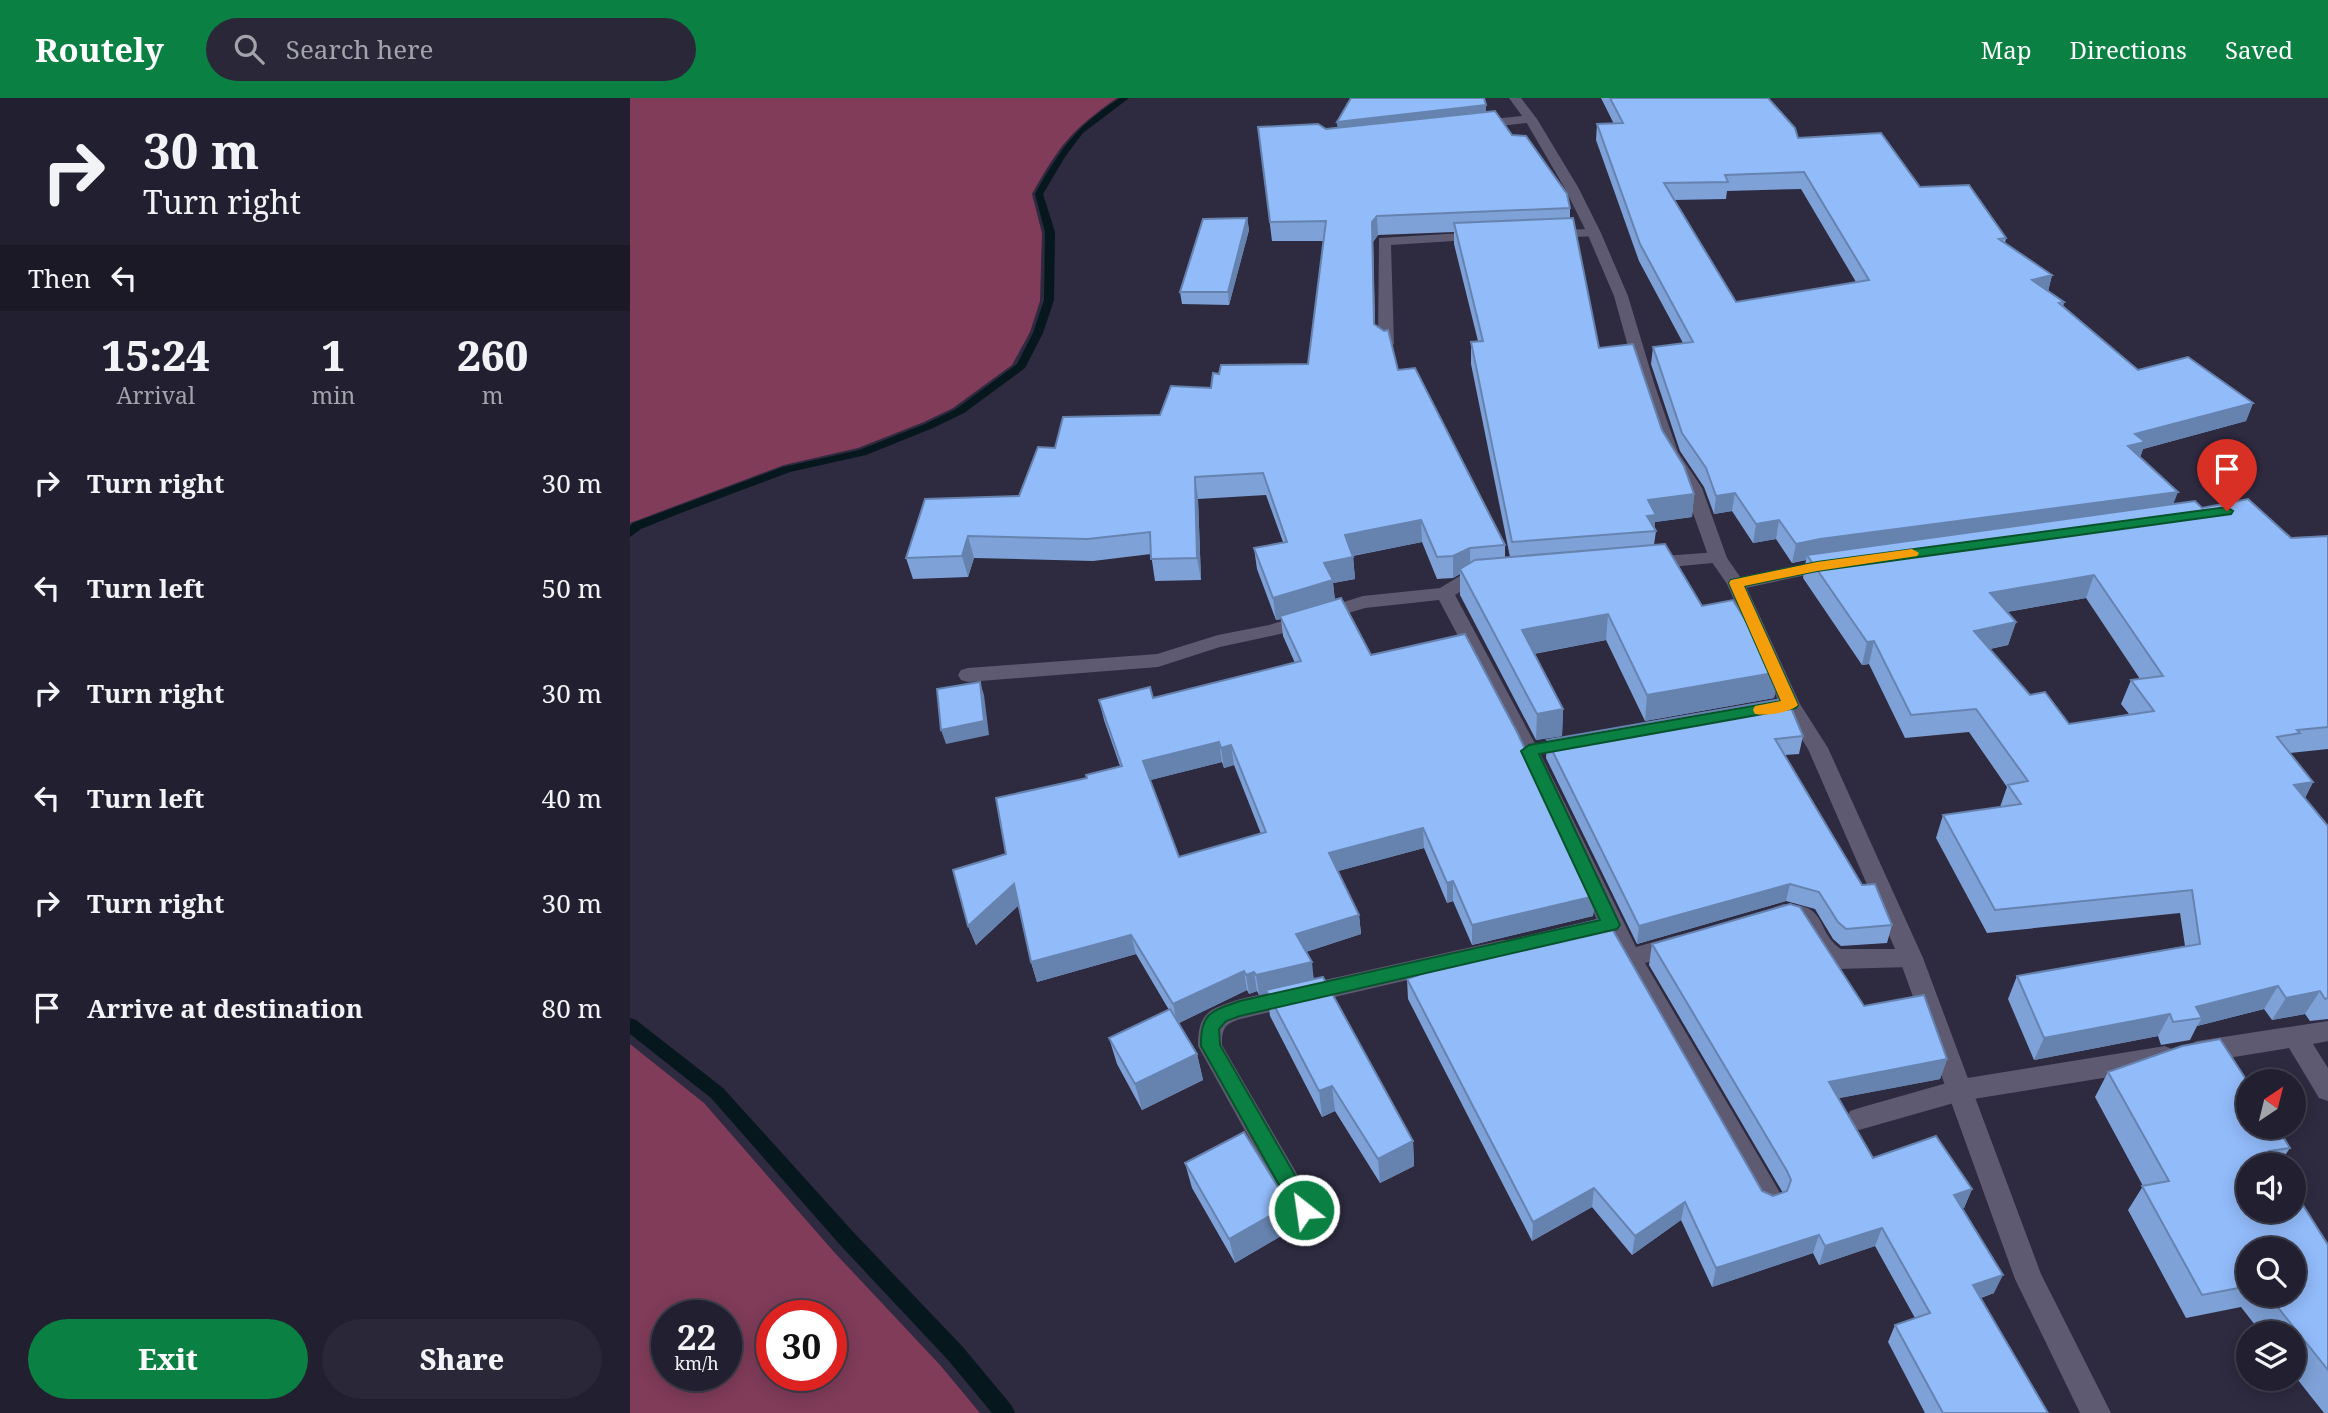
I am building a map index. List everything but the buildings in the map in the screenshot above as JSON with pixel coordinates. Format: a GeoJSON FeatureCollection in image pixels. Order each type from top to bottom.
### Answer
{"type":"FeatureCollection","features":[{"type":"Feature","properties":{"kind":"street"},"geometry":{"type":"LineString","coordinates":[[1515,98],[1531,119],[1594,233],[1621,296],[1647,386],[1670,452],[1693,488],[1718,558],[1736,583],[1790,705],[1818,748],[1911,958],[2029,1279],[2096,1413]]}},
{"type":"Feature","properties":{"kind":"street"},"geometry":{"type":"LineString","coordinates":[[1463,127],[1531,119]]}},
{"type":"Feature","properties":{"kind":"street"},"geometry":{"type":"LineString","coordinates":[[1539,234],[1594,233]]}},
{"type":"Feature","properties":{"kind":"street"},"geometry":{"type":"LineString","coordinates":[[1386,344],[1384,241],[1498,236]]}},
{"type":"Feature","properties":{"kind":"street"},"geometry":{"type":"LineString","coordinates":[[1625,565],[1718,558]]}},
{"type":"Feature","properties":{"kind":"street"},"geometry":{"type":"LineString","coordinates":[[1736,583],[1858,561]]}},
{"type":"Feature","properties":{"kind":"street"},"geometry":{"type":"LineString","coordinates":[[968,675],[1158,660],[1217,640],[1241,638],[1273,630],[1378,598],[1445,593],[1470,578],[1507,574]]}},
{"type":"Feature","properties":{"kind":"street"},"geometry":{"type":"LineString","coordinates":[[1445,593],[1536,749],[1611,925],[1769,1200]]}},
{"type":"Feature","properties":{"kind":"street"},"geometry":{"type":"LineString","coordinates":[[1763,710],[1790,705]]}},
{"type":"Feature","properties":{"kind":"street"},"geometry":{"type":"LineString","coordinates":[[1761,920],[1785,913],[1803,915],[1810,920],[1826,953],[1837,959],[1911,958]]}},
{"type":"Feature","properties":{"kind":"street"},"geometry":{"type":"LineString","coordinates":[[1584,930],[1611,925]]}},
{"type":"Feature","properties":{"kind":"street"},"geometry":{"type":"LineString","coordinates":[[1630,958],[1696,939]]}},
{"type":"Feature","properties":{"kind":"street"},"geometry":{"type":"LineString","coordinates":[[1304,1210],[1210,1046],[1210,1027],[1219,1016],[1531,943]]}},
{"type":"Feature","properties":{"kind":"street"},"geometry":{"type":"LineString","coordinates":[[1858,1119],[1961,1090],[2328,1031]]}},
{"type":"Feature","properties":{"kind":"street"},"geometry":{"type":"LineString","coordinates":[[2295,1036],[2328,1090]]}},
{"type":"Feature","properties":{"kind":"shaded area"},"geometry":{"type":"Polygon","coordinates":[[[630,98],[1117,98],[1067,140],[1032,194],[1042,233],[1040,301],[1030,332],[1012,365],[953,408],[924,422],[858,448],[784,465],[630,523],[630,98]]]}},
{"type":"Feature","properties":{"kind":"shaded area"},"geometry":{"type":"Polygon","coordinates":[[[630,1044],[704,1103],[980,1413],[630,1413],[630,1044]]]}},
{"type":"Feature","properties":{"kind":"waterway"},"geometry":{"type":"LineString","coordinates":[[630,533],[637,526],[787,469],[862,453],[929,426],[960,411],[1021,366],[1038,333],[1049,300],[1050,232],[1039,194],[1060,157],[1080,131],[1125,98]]}},
{"type":"Feature","properties":{"kind":"waterway"},"geometry":{"type":"LineString","coordinates":[[630,1025],[717,1093],[849,1241],[955,1353],[1005,1413]]}},
{"type":"Feature","properties":{"kind":"slow traffic"},"geometry":{"type":"LineString","coordinates":[[1760,710],[1790,705],[1736,583],[1817,566],[1912,553]]}},
{"type":"Feature","properties":{"kind":"route"},"geometry":{"type":"LineString","coordinates":[[1304,1210],[1210,1046],[1210,1027],[1219,1016],[1240,1009],[1611,925],[1529,751],[1790,705],[1736,583],[1817,566],[2227,511]]}}]}
